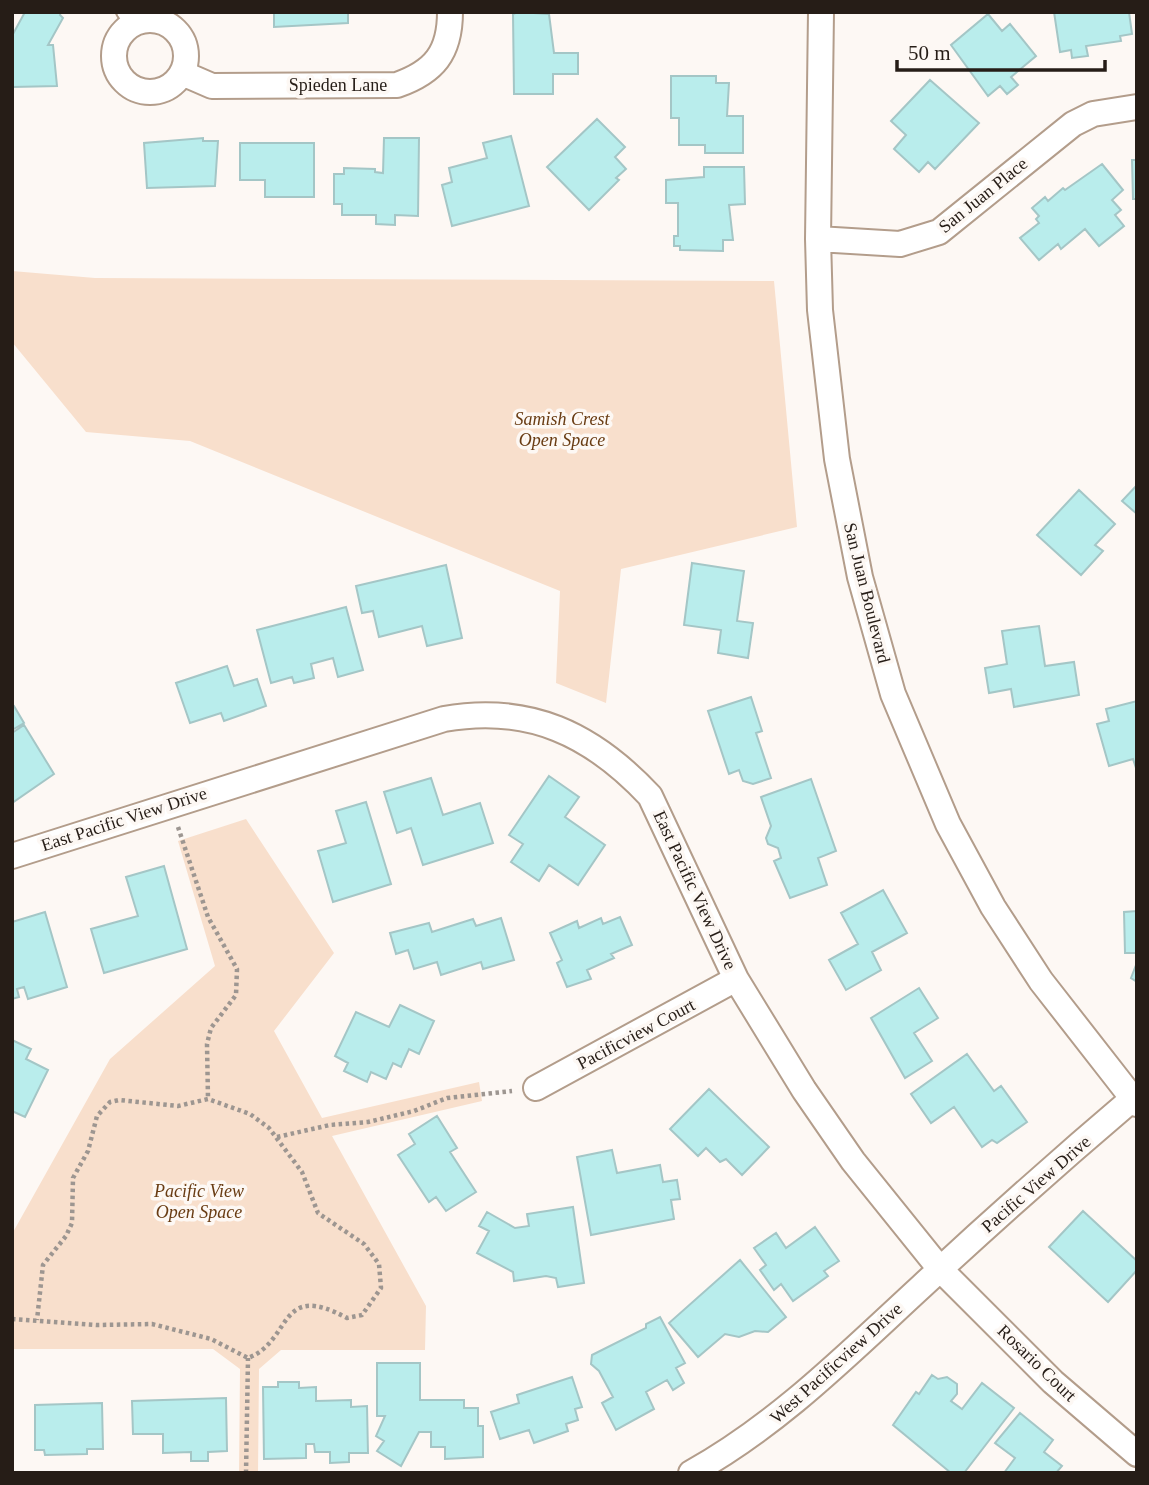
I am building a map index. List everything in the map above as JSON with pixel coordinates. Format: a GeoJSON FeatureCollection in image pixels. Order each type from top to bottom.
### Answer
{"type":"FeatureCollection","features":[{"type":"Feature","properties":{"kind":"street","name":"Spieden Lane"},"geometry":{"type":"LineString","coordinates":[[182,73],[212,86],[397,85],[418,78],[437,63],[446,41],[450,12]]}},
{"type":"Feature","properties":{"kind":"street","name":"San Juan Boulevard"},"geometry":{"type":"LineString","coordinates":[[821,12],[818,239],[820,310],[837,459],[860,577],[892,694],[948,824],[993,907],[1041,981],[1135,1100]]}},
{"type":"Feature","properties":{"kind":"street"},"geometry":{"type":"LineString","coordinates":[[127,18],[151,19],[165,23],[176,31],[184,43],[187,57],[182,73],[163,89],[149,92],[136,89],[124,80],[114,55],[127,18]]}},
{"type":"Feature","properties":{"kind":"street","name":"San Juan Place"},"geometry":{"type":"LineString","coordinates":[[818,239],[900,244],[939,232],[1073,124],[1093,114],[1137,107]]}},
{"type":"Feature","properties":{"kind":"street","name":"East Pacific View Drive"},"geometry":{"type":"LineString","coordinates":[[12,856],[170,803],[444,719],[468,714],[501,715],[541,722],[575,734],[627,771],[650,796],[736,979],[804,1090],[853,1161],[940,1269]]}},
{"type":"Feature","properties":{"kind":"street","name":"Pacificview Court"},"geometry":{"type":"LineString","coordinates":[[536,1088],[736,979]]}},
{"type":"Feature","properties":{"kind":"street","name":"Pacific View Drive"},"geometry":{"type":"LineString","coordinates":[[940,1269],[1135,1100]]}},
{"type":"Feature","properties":{"kind":"street","name":"Rosario Court"},"geometry":{"type":"LineString","coordinates":[[940,1269],[1053,1382],[1137,1454]]}},
{"type":"Feature","properties":{"kind":"street","name":"West Pacificview Drive"},"geometry":{"type":"LineString","coordinates":[[691,1473],[733,1450],[790,1408],[940,1269]]}},
{"type":"Feature","properties":{"kind":"path"},"geometry":{"type":"LineString","coordinates":[[170,803],[208,917],[237,969],[237,989],[211,1028],[207,1044],[208,1099]]}},
{"type":"Feature","properties":{"kind":"path"},"geometry":{"type":"LineString","coordinates":[[277,1137],[330,1125],[368,1122],[424,1108],[447,1098],[536,1088]]}},
{"type":"Feature","properties":{"kind":"path"},"geometry":{"type":"LineString","coordinates":[[37,1320],[43,1265],[69,1230],[73,1178],[88,1151],[92,1128],[103,1108],[119,1100],[178,1106],[208,1099],[250,1114],[277,1137],[302,1172],[318,1213],[372,1252],[379,1264],[381,1288],[370,1307],[356,1318],[347,1318],[319,1304],[305,1306],[291,1315],[257,1353],[248,1358]]}},
{"type":"Feature","properties":{"kind":"path"},"geometry":{"type":"LineString","coordinates":[[12,1319],[96,1325],[152,1324],[211,1339],[248,1358]]}},
{"type":"Feature","properties":{"kind":"path"},"geometry":{"type":"LineString","coordinates":[[246,1473],[248,1358]]}},
{"type":"Feature","properties":{"kind":"green space","name":"Samish Crest Open Space"},"geometry":{"type":"Polygon","coordinates":[[[12,271],[95,278],[774,281],[797,527],[621,569],[606,703],[556,683],[560,591],[190,441],[86,432],[12,342],[12,271]]]}},
{"type":"Feature","properties":{"kind":"green space","name":"Pacific View Open Space"},"geometry":{"type":"Polygon","coordinates":[[[246,819],[334,953],[274,1031],[322,1118],[479,1082],[482,1101],[332,1136],[426,1306],[425,1350],[281,1350],[259,1369],[258,1473],[239,1473],[240,1369],[213,1349],[12,1349],[12,1234],[110,1059],[215,966],[178,841],[246,819]]]}},
{"type":"Feature","properties":{"kind":"building"},"geometry":{"type":"Polygon","coordinates":[[[25,12],[61,12],[63,18],[48,45],[53,45],[57,86],[13,87],[13,34],[25,12]]]}},
{"type":"Feature","properties":{"kind":"building"},"geometry":{"type":"Polygon","coordinates":[[[274,12],[348,12],[348,23],[274,27],[274,12]]]}},
{"type":"Feature","properties":{"kind":"building"},"geometry":{"type":"Polygon","coordinates":[[[1054,12],[1129,12],[1132,34],[1120,36],[1121,41],[1086,46],[1088,56],[1072,58],[1071,50],[1060,52],[1054,12]]]}},
{"type":"Feature","properties":{"kind":"building"},"geometry":{"type":"Polygon","coordinates":[[[513,14],[549,14],[554,53],[578,53],[578,74],[553,74],[553,94],[514,94],[513,14]]]}},
{"type":"Feature","properties":{"kind":"building"},"geometry":{"type":"Polygon","coordinates":[[[988,14],[1002,31],[1010,24],[1036,56],[1011,77],[1018,85],[1007,94],[1000,86],[988,96],[951,45],[988,14]]]}},
{"type":"Feature","properties":{"kind":"building"},"geometry":{"type":"Polygon","coordinates":[[[671,76],[716,76],[716,83],[729,83],[727,116],[743,116],[743,153],[705,153],[705,145],[679,145],[679,118],[671,118],[671,76]]]}},
{"type":"Feature","properties":{"kind":"building"},"geometry":{"type":"Polygon","coordinates":[[[930,80],[979,123],[935,169],[928,162],[919,172],[894,149],[906,135],[891,121],[930,80]]]}},
{"type":"Feature","properties":{"kind":"building"},"geometry":{"type":"Polygon","coordinates":[[[597,119],[625,147],[615,157],[626,169],[616,178],[619,180],[589,210],[547,167],[597,119]]]}},
{"type":"Feature","properties":{"kind":"building"},"geometry":{"type":"Polygon","coordinates":[[[511,136],[529,206],[452,226],[442,185],[452,182],[449,168],[487,158],[483,143],[511,136]]]}},
{"type":"Feature","properties":{"kind":"building"},"geometry":{"type":"Polygon","coordinates":[[[203,138],[203,141],[218,141],[215,186],[147,188],[144,143],[203,138]]]}},
{"type":"Feature","properties":{"kind":"building"},"geometry":{"type":"Polygon","coordinates":[[[384,138],[419,138],[418,216],[395,215],[395,225],[376,224],[376,215],[342,215],[342,204],[334,204],[334,174],[344,174],[344,168],[375,169],[375,172],[383,173],[384,138]]]}},
{"type":"Feature","properties":{"kind":"building"},"geometry":{"type":"Polygon","coordinates":[[[240,143],[314,143],[314,197],[265,197],[265,180],[240,180],[240,143]]]}},
{"type":"Feature","properties":{"kind":"building"},"geometry":{"type":"Polygon","coordinates":[[[1132,160],[1137,160],[1137,218],[1136,199],[1133,199],[1132,160]]]}},
{"type":"Feature","properties":{"kind":"building"},"geometry":{"type":"Polygon","coordinates":[[[1102,164],[1123,190],[1112,200],[1121,210],[1115,215],[1124,226],[1099,246],[1085,229],[1061,249],[1058,244],[1039,260],[1020,238],[1039,223],[1036,219],[1039,216],[1032,208],[1045,197],[1048,201],[1063,188],[1065,190],[1102,164]]]}},
{"type":"Feature","properties":{"kind":"building"},"geometry":{"type":"Polygon","coordinates":[[[704,167],[744,167],[745,204],[729,205],[733,240],[723,240],[723,251],[680,250],[680,246],[674,246],[674,236],[678,236],[678,203],[666,203],[666,180],[704,177],[704,167]]]}},
{"type":"Feature","properties":{"kind":"building"},"geometry":{"type":"Polygon","coordinates":[[[1137,485],[1137,514],[1122,501],[1137,485]]]}},
{"type":"Feature","properties":{"kind":"building"},"geometry":{"type":"Polygon","coordinates":[[[1079,490],[1115,524],[1095,545],[1103,551],[1081,575],[1037,535],[1079,490]]]}},
{"type":"Feature","properties":{"kind":"building"},"geometry":{"type":"Polygon","coordinates":[[[692,563],[744,571],[737,621],[753,623],[748,658],[718,653],[721,630],[684,625],[692,563]]]}},
{"type":"Feature","properties":{"kind":"building"},"geometry":{"type":"Polygon","coordinates":[[[446,565],[462,638],[427,646],[422,626],[379,637],[373,611],[362,613],[356,586],[446,565]]]}},
{"type":"Feature","properties":{"kind":"building"},"geometry":{"type":"Polygon","coordinates":[[[346,607],[363,670],[338,677],[333,658],[311,664],[314,678],[294,683],[292,677],[271,683],[257,630],[346,607]]]}},
{"type":"Feature","properties":{"kind":"building"},"geometry":{"type":"Polygon","coordinates":[[[1039,626],[1045,666],[1074,662],[1079,695],[1014,707],[1011,689],[989,693],[985,668],[1007,664],[1002,631],[1039,626]]]}},
{"type":"Feature","properties":{"kind":"building"},"geometry":{"type":"Polygon","coordinates":[[[227,666],[234,686],[257,679],[266,706],[224,721],[221,713],[190,723],[176,683],[227,666]]]}},
{"type":"Feature","properties":{"kind":"building"},"geometry":{"type":"Polygon","coordinates":[[[751,697],[762,731],[756,733],[771,778],[753,784],[743,781],[739,770],[729,774],[708,711],[751,697]]]}},
{"type":"Feature","properties":{"kind":"building"},"geometry":{"type":"Polygon","coordinates":[[[1137,701],[1137,771],[1133,759],[1109,766],[1097,724],[1109,721],[1106,709],[1137,701]]]}},
{"type":"Feature","properties":{"kind":"building"},"geometry":{"type":"Polygon","coordinates":[[[14,706],[24,723],[12,730],[12,707],[14,706]]]}},
{"type":"Feature","properties":{"kind":"building"},"geometry":{"type":"Polygon","coordinates":[[[24,725],[54,774],[12,803],[12,733],[24,725]]]}},
{"type":"Feature","properties":{"kind":"building"},"geometry":{"type":"Polygon","coordinates":[[[549,776],[579,797],[565,817],[605,845],[578,885],[549,865],[539,881],[511,862],[523,844],[509,835],[549,776]]]}},
{"type":"Feature","properties":{"kind":"building"},"geometry":{"type":"Polygon","coordinates":[[[431,778],[443,815],[480,803],[493,843],[423,865],[411,828],[397,833],[384,792],[431,778]]]}},
{"type":"Feature","properties":{"kind":"building"},"geometry":{"type":"Polygon","coordinates":[[[811,779],[836,851],[818,858],[827,885],[790,898],[774,861],[781,858],[778,848],[768,844],[766,838],[771,826],[761,797],[811,779]]]}},
{"type":"Feature","properties":{"kind":"building"},"geometry":{"type":"Polygon","coordinates":[[[366,802],[391,884],[333,902],[318,851],[346,843],[336,811],[366,802]]]}},
{"type":"Feature","properties":{"kind":"building"},"geometry":{"type":"Polygon","coordinates":[[[164,866],[187,949],[104,973],[91,929],[138,916],[126,877],[164,866]]]}},
{"type":"Feature","properties":{"kind":"building"},"geometry":{"type":"Polygon","coordinates":[[[883,890],[907,933],[872,952],[881,970],[846,990],[829,960],[858,944],[841,913],[883,890]]]}},
{"type":"Feature","properties":{"kind":"building"},"geometry":{"type":"Polygon","coordinates":[[[1137,911],[1137,982],[1131,978],[1136,965],[1136,953],[1125,953],[1124,912],[1137,911]]]}},
{"type":"Feature","properties":{"kind":"building"},"geometry":{"type":"Polygon","coordinates":[[[45,912],[67,987],[28,999],[24,987],[17,989],[19,997],[12,999],[12,922],[45,912]]]}},
{"type":"Feature","properties":{"kind":"building"},"geometry":{"type":"Polygon","coordinates":[[[620,917],[632,945],[611,954],[614,958],[587,970],[591,979],[567,987],[557,963],[562,960],[550,933],[577,921],[579,928],[601,918],[603,924],[620,917]]]}},
{"type":"Feature","properties":{"kind":"building"},"geometry":{"type":"Polygon","coordinates":[[[501,918],[514,960],[483,969],[481,962],[441,975],[437,962],[414,969],[408,950],[396,954],[390,933],[429,923],[432,932],[473,919],[476,926],[501,918]]]}},
{"type":"Feature","properties":{"kind":"building"},"geometry":{"type":"Polygon","coordinates":[[[919,988],[938,1018],[914,1033],[932,1061],[905,1078],[871,1018],[919,988]]]}},
{"type":"Feature","properties":{"kind":"building"},"geometry":{"type":"Polygon","coordinates":[[[400,1005],[434,1021],[419,1054],[409,1049],[401,1067],[393,1063],[386,1079],[371,1072],[367,1082],[344,1071],[348,1063],[335,1056],[356,1012],[389,1027],[400,1005]]]}},
{"type":"Feature","properties":{"kind":"building"},"geometry":{"type":"Polygon","coordinates":[[[12,1040],[31,1049],[26,1059],[48,1070],[25,1117],[12,1111],[12,1040]]]}},
{"type":"Feature","properties":{"kind":"building"},"geometry":{"type":"Polygon","coordinates":[[[967,1054],[994,1091],[1001,1086],[1027,1122],[997,1143],[992,1140],[982,1147],[954,1107],[931,1123],[911,1094],[967,1054]]]}},
{"type":"Feature","properties":{"kind":"building"},"geometry":{"type":"Polygon","coordinates":[[[709,1089],[769,1147],[742,1175],[726,1159],[720,1162],[706,1148],[698,1156],[670,1129],[709,1089]]]}},
{"type":"Feature","properties":{"kind":"building"},"geometry":{"type":"Polygon","coordinates":[[[437,1116],[457,1148],[450,1152],[476,1192],[446,1211],[436,1197],[429,1202],[398,1155],[415,1144],[409,1134],[437,1116]]]}},
{"type":"Feature","properties":{"kind":"building"},"geometry":{"type":"Polygon","coordinates":[[[612,1150],[617,1173],[660,1165],[663,1182],[677,1180],[680,1199],[671,1200],[674,1219],[591,1235],[577,1157],[612,1150]]]}},
{"type":"Feature","properties":{"kind":"building"},"geometry":{"type":"Polygon","coordinates":[[[573,1207],[584,1283],[558,1287],[556,1278],[546,1276],[514,1281],[513,1272],[477,1253],[489,1231],[479,1226],[487,1212],[515,1228],[529,1226],[527,1214],[573,1207]]]}},
{"type":"Feature","properties":{"kind":"building"},"geometry":{"type":"Polygon","coordinates":[[[1083,1211],[1137,1261],[1137,1270],[1108,1302],[1049,1247],[1083,1211]]]}},
{"type":"Feature","properties":{"kind":"building"},"geometry":{"type":"Polygon","coordinates":[[[815,1227],[839,1261],[824,1271],[828,1276],[793,1301],[781,1284],[774,1290],[760,1270],[766,1265],[754,1248],[776,1233],[786,1248],[815,1227]]]}},
{"type":"Feature","properties":{"kind":"building"},"geometry":{"type":"Polygon","coordinates":[[[740,1260],[786,1317],[768,1332],[755,1331],[739,1337],[725,1334],[698,1357],[669,1323],[740,1260]]]}},
{"type":"Feature","properties":{"kind":"building"},"geometry":{"type":"Polygon","coordinates":[[[660,1317],[685,1363],[676,1368],[684,1383],[673,1390],[667,1380],[646,1392],[654,1409],[616,1430],[602,1403],[613,1397],[599,1371],[591,1364],[592,1355],[646,1328],[646,1324],[660,1317]]]}},
{"type":"Feature","properties":{"kind":"building"},"geometry":{"type":"Polygon","coordinates":[[[377,1363],[420,1363],[420,1400],[464,1400],[464,1408],[478,1408],[478,1426],[483,1426],[483,1457],[445,1459],[445,1447],[431,1447],[431,1432],[419,1432],[401,1466],[377,1451],[384,1441],[376,1436],[385,1416],[377,1416],[377,1363]]]}},
{"type":"Feature","properties":{"kind":"building"},"geometry":{"type":"Polygon","coordinates":[[[932,1375],[938,1379],[947,1377],[957,1384],[957,1394],[951,1401],[962,1409],[982,1383],[1014,1408],[964,1473],[951,1473],[893,1425],[916,1392],[919,1394],[932,1375]]]}},
{"type":"Feature","properties":{"kind":"building"},"geometry":{"type":"Polygon","coordinates":[[[572,1377],[582,1407],[575,1409],[578,1420],[566,1424],[568,1431],[534,1443],[529,1430],[500,1439],[491,1412],[519,1403],[517,1395],[572,1377]]]}},
{"type":"Feature","properties":{"kind":"building"},"geometry":{"type":"Polygon","coordinates":[[[278,1382],[299,1382],[299,1388],[316,1387],[316,1401],[351,1400],[351,1407],[367,1406],[368,1453],[349,1453],[349,1462],[330,1463],[330,1452],[315,1452],[314,1444],[306,1444],[306,1458],[264,1459],[263,1387],[278,1387],[278,1382]]]}},
{"type":"Feature","properties":{"kind":"building"},"geometry":{"type":"Polygon","coordinates":[[[226,1398],[227,1451],[208,1452],[208,1461],[191,1461],[191,1452],[163,1453],[163,1434],[133,1434],[132,1401],[226,1398]]]}},
{"type":"Feature","properties":{"kind":"building"},"geometry":{"type":"Polygon","coordinates":[[[102,1403],[103,1449],[87,1449],[87,1454],[45,1455],[44,1450],[35,1450],[35,1405],[102,1403]]]}},
{"type":"Feature","properties":{"kind":"building"},"geometry":{"type":"Polygon","coordinates":[[[1020,1413],[1053,1440],[1044,1452],[1062,1466],[1056,1473],[1004,1473],[1015,1458],[995,1443],[1020,1413]]]}}]}
